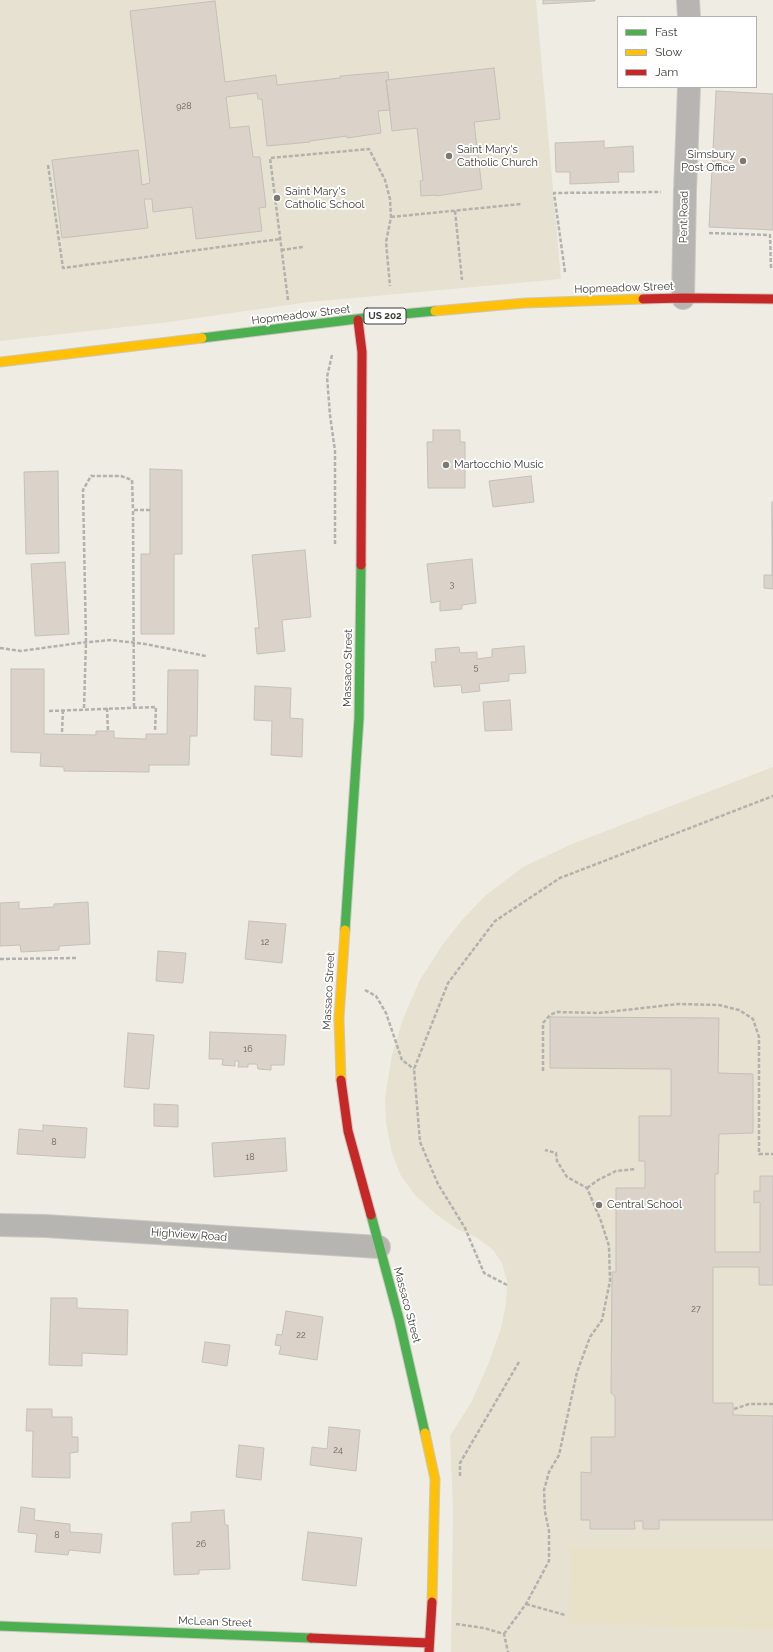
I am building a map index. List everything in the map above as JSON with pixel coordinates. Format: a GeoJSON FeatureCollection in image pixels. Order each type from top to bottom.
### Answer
{"type":"FeatureCollection","features":[{"type":"Feature","properties":{"kind":"main road","name":"Hopmeadow Street"},"geometry":{"type":"LineString","coordinates":[[0,362],[358,320],[381,316],[525,303],[683,298],[773,299]]}},
{"type":"Feature","properties":{"kind":"main road","name":"Massaco Street"},"geometry":{"type":"LineString","coordinates":[[358,320],[362,352],[359,718],[339,1018],[341,1092],[348,1130],[400,1319],[435,1479],[432,1622],[429,1648]]}},
{"type":"Feature","properties":{"kind":"main road","name":"McLean Street"},"geometry":{"type":"LineString","coordinates":[[0,1626],[429,1648]]}},
{"type":"Feature","properties":{"kind":"street"},"geometry":{"type":"LineString","coordinates":[[688,0],[689,16]]}},
{"type":"Feature","properties":{"kind":"street","name":"Pent Road"},"geometry":{"type":"LineString","coordinates":[[683,298],[689,88]]}},
{"type":"Feature","properties":{"kind":"street","name":"Highview Road"},"geometry":{"type":"LineString","coordinates":[[0,1225],[46,1226],[379,1246]]}},
{"type":"Feature","properties":{"kind":"path"},"geometry":{"type":"LineString","coordinates":[[288,300],[270,158],[369,149],[385,180],[390,199],[391,217],[386,242],[390,286]]}},
{"type":"Feature","properties":{"kind":"path"},"geometry":{"type":"LineString","coordinates":[[48,165],[62,268],[280,239]]}},
{"type":"Feature","properties":{"kind":"path"},"geometry":{"type":"LineString","coordinates":[[565,272],[554,193],[685,191]]}},
{"type":"Feature","properties":{"kind":"path"},"geometry":{"type":"LineString","coordinates":[[391,217],[521,204]]}},
{"type":"Feature","properties":{"kind":"path"},"geometry":{"type":"LineString","coordinates":[[455,211],[462,280]]}},
{"type":"Feature","properties":{"kind":"path"},"geometry":{"type":"LineString","coordinates":[[709,233],[770,235],[771,268]]}},
{"type":"Feature","properties":{"kind":"path"},"geometry":{"type":"LineString","coordinates":[[282,250],[303,247]]}},
{"type":"Feature","properties":{"kind":"path"},"geometry":{"type":"LineString","coordinates":[[332,355],[327,377],[335,451],[335,549]]}},
{"type":"Feature","properties":{"kind":"path"},"geometry":{"type":"LineString","coordinates":[[84,708],[86,642],[83,490],[91,476],[121,476],[132,480],[134,510],[134,707]]}},
{"type":"Feature","properties":{"kind":"path"},"geometry":{"type":"LineString","coordinates":[[134,510],[150,510]]}},
{"type":"Feature","properties":{"kind":"path"},"geometry":{"type":"LineString","coordinates":[[0,648],[21,651],[112,640],[206,656]]}},
{"type":"Feature","properties":{"kind":"path"},"geometry":{"type":"LineString","coordinates":[[49,710],[156,707],[155,731]]}},
{"type":"Feature","properties":{"kind":"path"},"geometry":{"type":"LineString","coordinates":[[107,708],[108,731]]}},
{"type":"Feature","properties":{"kind":"path"},"geometry":{"type":"LineString","coordinates":[[62,732],[63,710]]}},
{"type":"Feature","properties":{"kind":"path"},"geometry":{"type":"LineString","coordinates":[[507,1285],[484,1273],[465,1228],[438,1184],[420,1142],[414,1069],[448,983],[495,921],[560,878],[773,796]]}},
{"type":"Feature","properties":{"kind":"path"},"geometry":{"type":"LineString","coordinates":[[0,959],[78,958]]}},
{"type":"Feature","properties":{"kind":"path"},"geometry":{"type":"LineString","coordinates":[[365,990],[376,996],[386,1013],[402,1060],[414,1069]]}},
{"type":"Feature","properties":{"kind":"path"},"geometry":{"type":"LineString","coordinates":[[543,1071],[543,1023],[550,1015],[557,1012],[599,1013],[678,1004],[718,1005],[739,1010],[753,1019],[759,1037],[759,1154],[773,1154]]}},
{"type":"Feature","properties":{"kind":"path"},"geometry":{"type":"LineString","coordinates":[[508,1652],[504,1634],[526,1604],[549,1561],[549,1531],[545,1512],[544,1490],[549,1472],[559,1455],[577,1372],[590,1337],[602,1320],[610,1281],[609,1246],[601,1221],[587,1188],[567,1177],[557,1162],[556,1152],[545,1150]]}},
{"type":"Feature","properties":{"kind":"path"},"geometry":{"type":"LineString","coordinates":[[587,1188],[598,1180],[616,1171],[636,1168]]}},
{"type":"Feature","properties":{"kind":"path"},"geometry":{"type":"LineString","coordinates":[[460,1476],[460,1464],[520,1362]]}},
{"type":"Feature","properties":{"kind":"path"},"geometry":{"type":"LineString","coordinates":[[734,1409],[750,1404],[773,1404]]}},
{"type":"Feature","properties":{"kind":"path"},"geometry":{"type":"LineString","coordinates":[[526,1604],[565,1615]]}},
{"type":"Feature","properties":{"kind":"path"},"geometry":{"type":"LineString","coordinates":[[432,1622],[467,1625],[504,1634]]}},
{"type":"Feature","properties":{"kind":"shaded area","name":"Saint Mary's Catholic School"},"geometry":{"type":"Polygon","coordinates":[[[0,0],[536,0],[561,279],[309,302],[169,322],[0,341],[0,0]]]}},
{"type":"Feature","properties":{"kind":"shaded area","name":"Central School"},"geometry":{"type":"Polygon","coordinates":[[[773,767],[773,1652],[451,1652],[453,1508],[450,1436],[472,1401],[489,1362],[501,1328],[506,1304],[507,1281],[502,1263],[493,1250],[476,1237],[457,1229],[437,1215],[415,1195],[401,1176],[392,1153],[386,1123],[385,1098],[392,1055],[403,1019],[420,980],[443,944],[463,919],[485,896],[523,867],[572,844],[773,767]]]}},
{"type":"Feature","properties":{"kind":"shaded area"},"geometry":{"type":"Polygon","coordinates":[[[571,1547],[773,1548],[773,1630],[569,1623],[571,1547]]]}},
{"type":"Feature","properties":{"kind":"building"},"geometry":{"type":"Polygon","coordinates":[[[543,0],[595,0],[595,1],[543,4],[543,0]]]}},
{"type":"Feature","properties":{"kind":"building"},"geometry":{"type":"Polygon","coordinates":[[[215,1],[225,82],[276,75],[277,85],[340,78],[340,76],[388,72],[389,80],[386,80],[390,110],[378,111],[381,133],[267,146],[262,99],[258,99],[257,93],[226,97],[230,128],[249,126],[253,157],[260,157],[266,207],[259,208],[262,231],[196,239],[192,207],[153,212],[152,199],[144,199],[148,228],[62,238],[52,160],[138,150],[142,185],[150,183],[130,11],[215,1]]]}},
{"type":"Feature","properties":{"kind":"building","name":"Saint Mary's Catholic Church"},"geometry":{"type":"Polygon","coordinates":[[[494,68],[500,119],[474,122],[482,189],[436,196],[421,196],[420,181],[423,180],[417,128],[392,131],[386,80],[494,68]]]}},
{"type":"Feature","properties":{"kind":"building","name":"Simsbury Post Office"},"geometry":{"type":"Polygon","coordinates":[[[716,91],[773,94],[773,230],[709,227],[716,91]]]}},
{"type":"Feature","properties":{"kind":"building"},"geometry":{"type":"Polygon","coordinates":[[[604,141],[604,148],[633,146],[634,172],[618,172],[619,182],[570,184],[570,172],[556,172],[555,143],[604,141]]]}},
{"type":"Feature","properties":{"kind":"building","name":"Martocchio Music"},"geometry":{"type":"Polygon","coordinates":[[[433,430],[460,430],[460,442],[465,442],[465,488],[428,488],[427,442],[433,442],[433,430]]]}},
{"type":"Feature","properties":{"kind":"building"},"geometry":{"type":"Polygon","coordinates":[[[150,469],[182,470],[182,554],[174,554],[174,634],[141,634],[141,554],[150,554],[150,469]]]}},
{"type":"Feature","properties":{"kind":"building"},"geometry":{"type":"Polygon","coordinates":[[[58,471],[59,553],[26,554],[24,472],[58,471]]]}},
{"type":"Feature","properties":{"kind":"building"},"geometry":{"type":"Polygon","coordinates":[[[531,476],[534,502],[493,507],[489,481],[531,476]]]}},
{"type":"Feature","properties":{"kind":"building"},"geometry":{"type":"Polygon","coordinates":[[[772,502],[773,589],[764,588],[764,575],[772,575],[772,502]]]}},
{"type":"Feature","properties":{"kind":"building"},"geometry":{"type":"Polygon","coordinates":[[[305,550],[311,617],[282,620],[285,651],[257,654],[255,628],[259,628],[252,555],[305,550]]]}},
{"type":"Feature","properties":{"kind":"building"},"geometry":{"type":"Polygon","coordinates":[[[472,559],[476,603],[462,605],[462,609],[440,611],[440,601],[431,603],[427,564],[472,559]]]}},
{"type":"Feature","properties":{"kind":"building"},"geometry":{"type":"Polygon","coordinates":[[[65,562],[69,634],[35,636],[31,564],[65,562]]]}},
{"type":"Feature","properties":{"kind":"building"},"geometry":{"type":"Polygon","coordinates":[[[524,646],[526,673],[509,674],[509,681],[479,684],[480,691],[462,693],[461,685],[434,687],[431,662],[436,662],[435,649],[459,647],[460,653],[477,652],[477,659],[492,657],[492,649],[524,646]]]}},
{"type":"Feature","properties":{"kind":"building"},"geometry":{"type":"Polygon","coordinates":[[[11,669],[44,669],[44,734],[96,735],[96,731],[114,731],[114,738],[146,739],[146,734],[167,734],[168,670],[198,670],[197,736],[190,736],[189,765],[149,765],[149,772],[64,771],[64,767],[40,766],[41,753],[11,752],[11,669]]]}},
{"type":"Feature","properties":{"kind":"building"},"geometry":{"type":"Polygon","coordinates":[[[255,686],[291,688],[290,718],[303,719],[302,757],[271,755],[272,721],[254,720],[255,686]]]}},
{"type":"Feature","properties":{"kind":"building"},"geometry":{"type":"Polygon","coordinates":[[[510,700],[512,730],[485,731],[483,702],[510,700]]]}},
{"type":"Feature","properties":{"kind":"building"},"geometry":{"type":"Polygon","coordinates":[[[19,902],[19,909],[54,907],[54,904],[88,902],[90,944],[59,946],[59,950],[21,952],[20,945],[0,946],[0,903],[19,902]]]}},
{"type":"Feature","properties":{"kind":"building"},"geometry":{"type":"Polygon","coordinates":[[[249,921],[286,924],[282,963],[245,959],[249,921]]]}},
{"type":"Feature","properties":{"kind":"building"},"geometry":{"type":"Polygon","coordinates":[[[158,951],[186,953],[183,983],[156,981],[158,951]]]}},
{"type":"Feature","properties":{"kind":"building"},"geometry":{"type":"Polygon","coordinates":[[[550,1017],[719,1018],[718,1073],[753,1074],[753,1133],[719,1134],[718,1174],[715,1174],[715,1252],[760,1252],[760,1202],[754,1203],[754,1191],[760,1191],[760,1176],[773,1176],[773,1285],[759,1285],[759,1267],[713,1267],[713,1403],[733,1403],[733,1415],[773,1416],[773,1520],[659,1520],[659,1529],[643,1529],[643,1521],[634,1521],[635,1529],[590,1529],[590,1520],[581,1520],[581,1472],[591,1473],[591,1437],[615,1437],[615,1396],[611,1393],[612,1272],[616,1272],[616,1188],[645,1188],[645,1161],[639,1161],[639,1116],[671,1116],[671,1069],[550,1068],[550,1017]]]}},
{"type":"Feature","properties":{"kind":"building"},"geometry":{"type":"Polygon","coordinates":[[[210,1032],[286,1035],[284,1065],[271,1065],[271,1070],[258,1069],[257,1064],[248,1064],[248,1067],[238,1067],[239,1061],[235,1061],[235,1066],[222,1065],[223,1059],[209,1059],[210,1032]]]}},
{"type":"Feature","properties":{"kind":"building"},"geometry":{"type":"Polygon","coordinates":[[[128,1033],[154,1035],[149,1089],[124,1087],[128,1033]]]}},
{"type":"Feature","properties":{"kind":"building"},"geometry":{"type":"Polygon","coordinates":[[[154,1104],[178,1105],[178,1127],[154,1126],[154,1104]]]}},
{"type":"Feature","properties":{"kind":"building"},"geometry":{"type":"Polygon","coordinates":[[[43,1125],[87,1128],[85,1158],[17,1154],[19,1129],[43,1131],[43,1125]]]}},
{"type":"Feature","properties":{"kind":"building"},"geometry":{"type":"Polygon","coordinates":[[[285,1138],[287,1171],[214,1177],[212,1143],[285,1138]]]}},
{"type":"Feature","properties":{"kind":"building"},"geometry":{"type":"Polygon","coordinates":[[[51,1298],[77,1298],[77,1308],[128,1310],[127,1355],[82,1353],[82,1366],[49,1365],[51,1298]]]}},
{"type":"Feature","properties":{"kind":"building"},"geometry":{"type":"Polygon","coordinates":[[[286,1311],[323,1317],[317,1360],[279,1354],[281,1346],[275,1345],[277,1334],[282,1335],[286,1311]]]}},
{"type":"Feature","properties":{"kind":"building"},"geometry":{"type":"Polygon","coordinates":[[[205,1342],[230,1345],[227,1366],[202,1362],[205,1342]]]}},
{"type":"Feature","properties":{"kind":"building"},"geometry":{"type":"Polygon","coordinates":[[[27,1409],[52,1409],[52,1417],[72,1417],[72,1437],[78,1437],[78,1452],[70,1453],[70,1478],[32,1477],[33,1431],[26,1431],[27,1409]]]}},
{"type":"Feature","properties":{"kind":"building"},"geometry":{"type":"Polygon","coordinates":[[[329,1427],[360,1430],[356,1471],[310,1465],[312,1447],[327,1449],[329,1427]]]}},
{"type":"Feature","properties":{"kind":"building"},"geometry":{"type":"Polygon","coordinates":[[[239,1445],[264,1448],[261,1480],[236,1477],[239,1445]]]}},
{"type":"Feature","properties":{"kind":"building"},"geometry":{"type":"Polygon","coordinates":[[[21,1507],[35,1509],[34,1520],[70,1524],[70,1532],[102,1534],[100,1553],[69,1550],[68,1555],[35,1552],[37,1534],[18,1532],[21,1507]]]}},
{"type":"Feature","properties":{"kind":"building"},"geometry":{"type":"Polygon","coordinates":[[[224,1510],[225,1525],[228,1525],[230,1569],[199,1570],[199,1574],[174,1575],[172,1523],[191,1522],[191,1512],[224,1510]]]}},
{"type":"Feature","properties":{"kind":"building"},"geometry":{"type":"Polygon","coordinates":[[[308,1532],[362,1538],[356,1586],[302,1580],[308,1532]]]}},
{"type":"Feature","properties":{"kind":"traffic: fast"},"geometry":{"type":"LineString","coordinates":[[202,338],[381,316],[435,311]]}},
{"type":"Feature","properties":{"kind":"traffic: fast"},"geometry":{"type":"LineString","coordinates":[[345,930],[359,718],[361,565]]}},
{"type":"Feature","properties":{"kind":"traffic: fast"},"geometry":{"type":"LineString","coordinates":[[371,1215],[399,1319],[425,1433]]}},
{"type":"Feature","properties":{"kind":"traffic: fast"},"geometry":{"type":"LineString","coordinates":[[0,1626],[311,1638]]}},
{"type":"Feature","properties":{"kind":"traffic: slow"},"geometry":{"type":"LineString","coordinates":[[435,311],[525,303],[643,299]]}},
{"type":"Feature","properties":{"kind":"traffic: slow"},"geometry":{"type":"LineString","coordinates":[[0,362],[202,338]]}},
{"type":"Feature","properties":{"kind":"traffic: slow"},"geometry":{"type":"LineString","coordinates":[[341,1080],[339,1018],[345,930]]}},
{"type":"Feature","properties":{"kind":"traffic: slow"},"geometry":{"type":"LineString","coordinates":[[425,1433],[435,1479],[432,1602]]}},
{"type":"Feature","properties":{"kind":"traffic: jam"},"geometry":{"type":"LineString","coordinates":[[643,299],[773,299]]}},
{"type":"Feature","properties":{"kind":"traffic: jam"},"geometry":{"type":"LineString","coordinates":[[358,320],[362,352],[361,565]]}},
{"type":"Feature","properties":{"kind":"traffic: jam"},"geometry":{"type":"LineString","coordinates":[[341,1080],[348,1131],[371,1215]]}},
{"type":"Feature","properties":{"kind":"traffic: jam"},"geometry":{"type":"LineString","coordinates":[[429,1652],[432,1602]]}},
{"type":"Feature","properties":{"kind":"traffic: jam"},"geometry":{"type":"LineString","coordinates":[[311,1638],[429,1643]]}},
{"type":"Feature","properties":{"kind":"place","name":"Saint Mary's Catholic Church"},"geometry":{"type":"Point","coordinates":[449,156]}},
{"type":"Feature","properties":{"kind":"place","name":"Simsbury Post Office"},"geometry":{"type":"Point","coordinates":[743,161]}},
{"type":"Feature","properties":{"kind":"place","name":"Saint Mary's Catholic School"},"geometry":{"type":"Point","coordinates":[277,198]}},
{"type":"Feature","properties":{"kind":"place","name":"Martocchio Music"},"geometry":{"type":"Point","coordinates":[446,465]}},
{"type":"Feature","properties":{"kind":"place","name":"Central School"},"geometry":{"type":"Point","coordinates":[599,1205]}}]}
